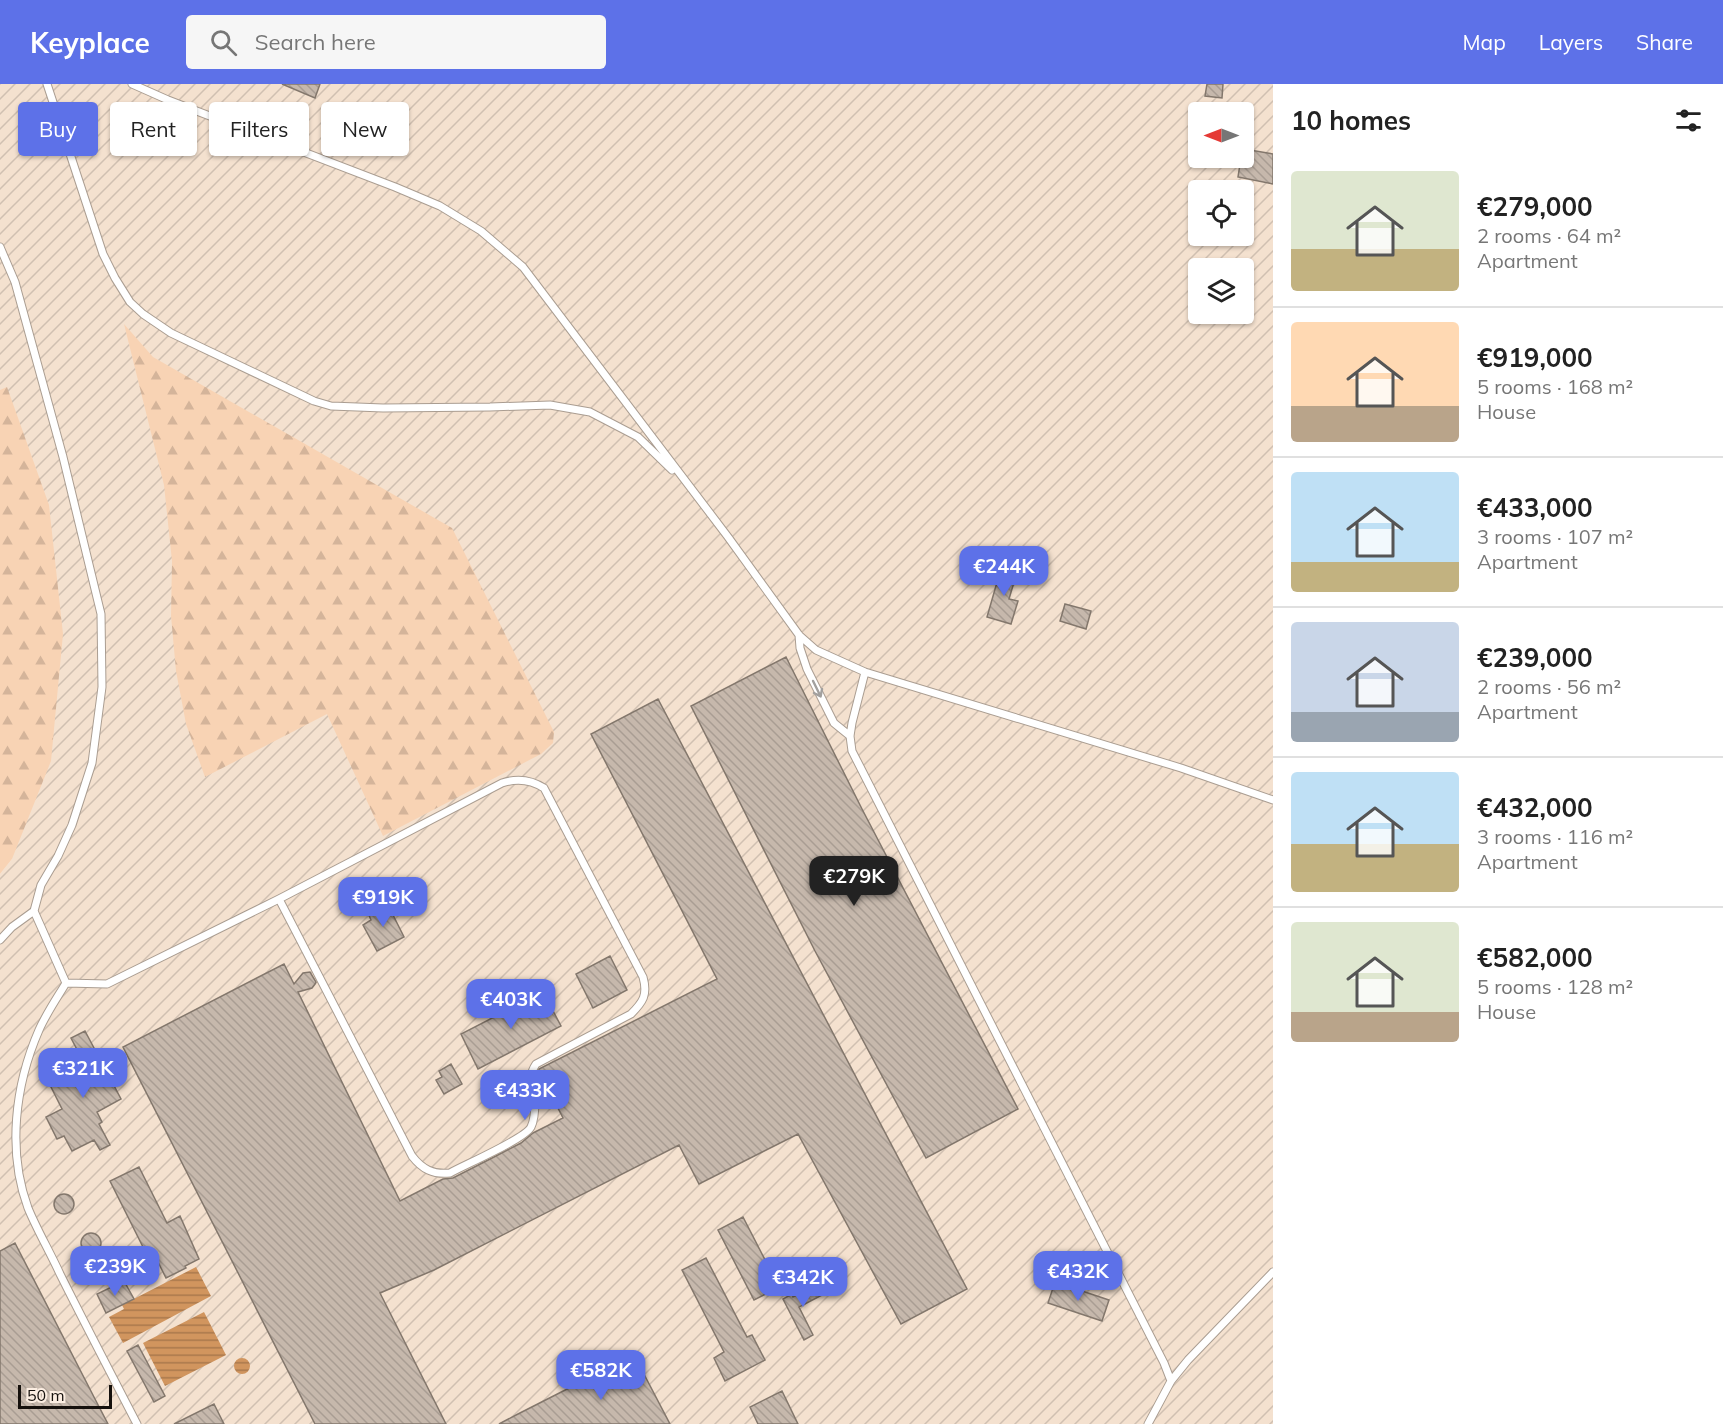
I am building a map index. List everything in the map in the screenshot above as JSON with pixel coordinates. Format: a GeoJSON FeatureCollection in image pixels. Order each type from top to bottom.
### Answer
{"type":"FeatureCollection","features":[{"type":"Feature","properties":{"kind":"lane"},"geometry":{"type":"LineString","coordinates":[[47,84],[103,254],[130,302],[171,333],[314,401],[331,406],[395,408],[550,405],[590,412],[638,437],[688,486]]}},
{"type":"Feature","properties":{"kind":"lane"},"geometry":{"type":"LineString","coordinates":[[132,84],[395,187],[440,206],[481,231],[523,267],[799,635],[816,650],[865,672],[1181,768],[1273,800]]}},
{"type":"Feature","properties":{"kind":"lane"},"geometry":{"type":"LineString","coordinates":[[0,247],[15,282],[57,435],[101,614],[102,687],[92,763],[72,825],[41,885],[34,911],[12,927],[0,940]]}},
{"type":"Feature","properties":{"kind":"lane"},"geometry":{"type":"LineString","coordinates":[[799,635],[800,648],[807,669],[834,723],[850,736]]}},
{"type":"Feature","properties":{"kind":"lane"},"geometry":{"type":"LineString","coordinates":[[865,672],[850,736],[852,751],[1156,1347],[1170,1381]]}},
{"type":"Feature","properties":{"kind":"lane"},"geometry":{"type":"LineString","coordinates":[[66,983],[107,984],[513,779],[527,780],[544,788],[643,977],[646,987],[644,997],[631,1014],[536,1064],[531,1071],[531,1083],[535,1095],[531,1128],[511,1142],[450,1173],[440,1174],[420,1167],[412,1156],[279,899]]}},
{"type":"Feature","properties":{"kind":"lane"},"geometry":{"type":"LineString","coordinates":[[34,911],[66,983]]}},
{"type":"Feature","properties":{"kind":"lane"},"geometry":{"type":"LineString","coordinates":[[66,983],[39,1030],[23,1079],[17,1112],[16,1145],[19,1177],[28,1208],[137,1424]]}},
{"type":"Feature","properties":{"kind":"lane"},"geometry":{"type":"LineString","coordinates":[[1148,1424],[1170,1381],[1273,1272]]}},
{"type":"Feature","properties":{"kind":"shaded area"},"geometry":{"type":"Polygon","coordinates":[[[0,84],[1273,84],[1273,1424],[0,1424],[0,874],[12,859],[0,390],[0,84]]]}},
{"type":"Feature","properties":{"kind":"shaded area"},"geometry":{"type":"Polygon","coordinates":[[[196,1267],[211,1296],[123,1343],[109,1317],[124,1309],[122,1305],[196,1267]]]}},
{"type":"Feature","properties":{"kind":"shaded area"},"geometry":{"type":"Polygon","coordinates":[[[204,1312],[226,1355],[165,1386],[143,1343],[204,1312]]]}},
{"type":"Feature","properties":{"kind":"shaded area"},"geometry":{"type":"Polygon","coordinates":[[[242,1358],[248,1360],[250,1366],[248,1372],[242,1374],[236,1372],[234,1366],[236,1360],[242,1358]]]}},
{"type":"Feature","properties":{"kind":"green space"},"geometry":{"type":"Polygon","coordinates":[[[124,324],[153,357],[452,528],[554,732],[553,743],[541,754],[383,836],[327,714],[205,777],[186,724],[176,671],[171,616],[172,561],[164,485],[124,324]]]}},
{"type":"Feature","properties":{"kind":"green space"},"geometry":{"type":"Polygon","coordinates":[[[7,387],[49,505],[63,634],[51,761],[12,859],[0,874],[0,390],[7,387]]]}},
{"type":"Feature","properties":{"kind":"building"},"geometry":{"type":"Polygon","coordinates":[[[282,84],[320,84],[315,98],[282,84]]]}},
{"type":"Feature","properties":{"kind":"building"},"geometry":{"type":"Polygon","coordinates":[[[1207,84],[1223,84],[1222,98],[1205,96],[1207,84]]]}},
{"type":"Feature","properties":{"kind":"building"},"geometry":{"type":"Polygon","coordinates":[[[1254,151],[1273,154],[1273,184],[1238,177],[1239,168],[1254,168],[1254,151]]]}},
{"type":"Feature","properties":{"kind":"building"},"geometry":{"type":"Polygon","coordinates":[[[1002,565],[1018,569],[1009,599],[1018,601],[1011,624],[987,617],[1002,565]]]}},
{"type":"Feature","properties":{"kind":"building"},"geometry":{"type":"Polygon","coordinates":[[[1065,604],[1091,611],[1086,629],[1060,621],[1065,604]]]}},
{"type":"Feature","properties":{"kind":"building"},"geometry":{"type":"Polygon","coordinates":[[[786,657],[1018,1109],[926,1158],[815,951],[691,706],[786,657]]]}},
{"type":"Feature","properties":{"kind":"building"},"geometry":{"type":"Polygon","coordinates":[[[658,699],[967,1289],[901,1324],[798,1134],[699,1184],[679,1145],[434,1270],[380,1293],[446,1424],[315,1424],[123,1047],[284,964],[294,984],[303,973],[310,972],[315,984],[312,988],[298,992],[400,1201],[443,1179],[453,1178],[521,1143],[533,1133],[563,1118],[539,1069],[717,979],[591,734],[658,699]]]}},
{"type":"Feature","properties":{"kind":"building"},"geometry":{"type":"Polygon","coordinates":[[[387,903],[404,937],[377,951],[363,925],[371,920],[368,913],[387,903]]]}},
{"type":"Feature","properties":{"kind":"building"},"geometry":{"type":"Polygon","coordinates":[[[610,956],[627,990],[593,1008],[576,974],[610,956]]]}},
{"type":"Feature","properties":{"kind":"building"},"geometry":{"type":"Polygon","coordinates":[[[543,992],[561,1026],[478,1069],[461,1034],[543,992]]]}},
{"type":"Feature","properties":{"kind":"building"},"geometry":{"type":"Polygon","coordinates":[[[85,1031],[121,1099],[97,1112],[102,1122],[99,1124],[110,1145],[100,1150],[94,1140],[72,1151],[64,1136],[57,1139],[46,1117],[62,1109],[48,1081],[84,1063],[71,1038],[85,1031]]]}},
{"type":"Feature","properties":{"kind":"building"},"geometry":{"type":"Polygon","coordinates":[[[451,1064],[462,1084],[444,1094],[436,1080],[442,1077],[439,1071],[451,1064]]]}},
{"type":"Feature","properties":{"kind":"building"},"geometry":{"type":"Polygon","coordinates":[[[139,1167],[167,1223],[180,1216],[199,1259],[166,1278],[158,1262],[152,1265],[110,1181],[139,1167]]]}},
{"type":"Feature","properties":{"kind":"building"},"geometry":{"type":"Polygon","coordinates":[[[64,1194],[71,1197],[74,1204],[71,1211],[64,1214],[57,1211],[54,1204],[57,1197],[64,1194]]]}},
{"type":"Feature","properties":{"kind":"building"},"geometry":{"type":"Polygon","coordinates":[[[743,1217],[779,1287],[754,1300],[718,1230],[743,1217]]]}},
{"type":"Feature","properties":{"kind":"building"},"geometry":{"type":"Polygon","coordinates":[[[91,1233],[98,1236],[101,1243],[98,1250],[91,1253],[84,1250],[81,1243],[84,1236],[91,1233]]]}},
{"type":"Feature","properties":{"kind":"building"},"geometry":{"type":"Polygon","coordinates":[[[15,1243],[108,1424],[0,1424],[0,1251],[15,1243]]]}},
{"type":"Feature","properties":{"kind":"building"},"geometry":{"type":"Polygon","coordinates":[[[706,1258],[747,1337],[752,1335],[765,1360],[725,1381],[714,1358],[724,1352],[682,1270],[706,1258]]]}},
{"type":"Feature","properties":{"kind":"building"},"geometry":{"type":"Polygon","coordinates":[[[124,1281],[134,1299],[106,1313],[97,1294],[124,1281]]]}},
{"type":"Feature","properties":{"kind":"building"},"geometry":{"type":"Polygon","coordinates":[[[1055,1282],[1109,1300],[1102,1321],[1048,1303],[1055,1282]]]}},
{"type":"Feature","properties":{"kind":"building"},"geometry":{"type":"Polygon","coordinates":[[[820,1283],[826,1293],[799,1307],[813,1335],[804,1340],[783,1299],[792,1294],[793,1297],[820,1283]]]}},
{"type":"Feature","properties":{"kind":"building"},"geometry":{"type":"Polygon","coordinates":[[[138,1345],[165,1396],[154,1402],[127,1351],[138,1345]]]}},
{"type":"Feature","properties":{"kind":"building"},"geometry":{"type":"Polygon","coordinates":[[[634,1355],[670,1424],[499,1424],[518,1414],[634,1355]]]}},
{"type":"Feature","properties":{"kind":"building"},"geometry":{"type":"Polygon","coordinates":[[[782,1391],[798,1424],[758,1424],[750,1407],[782,1391]]]}},
{"type":"Feature","properties":{"kind":"building"},"geometry":{"type":"Polygon","coordinates":[[[214,1404],[224,1424],[174,1424],[214,1404]]]}}]}
